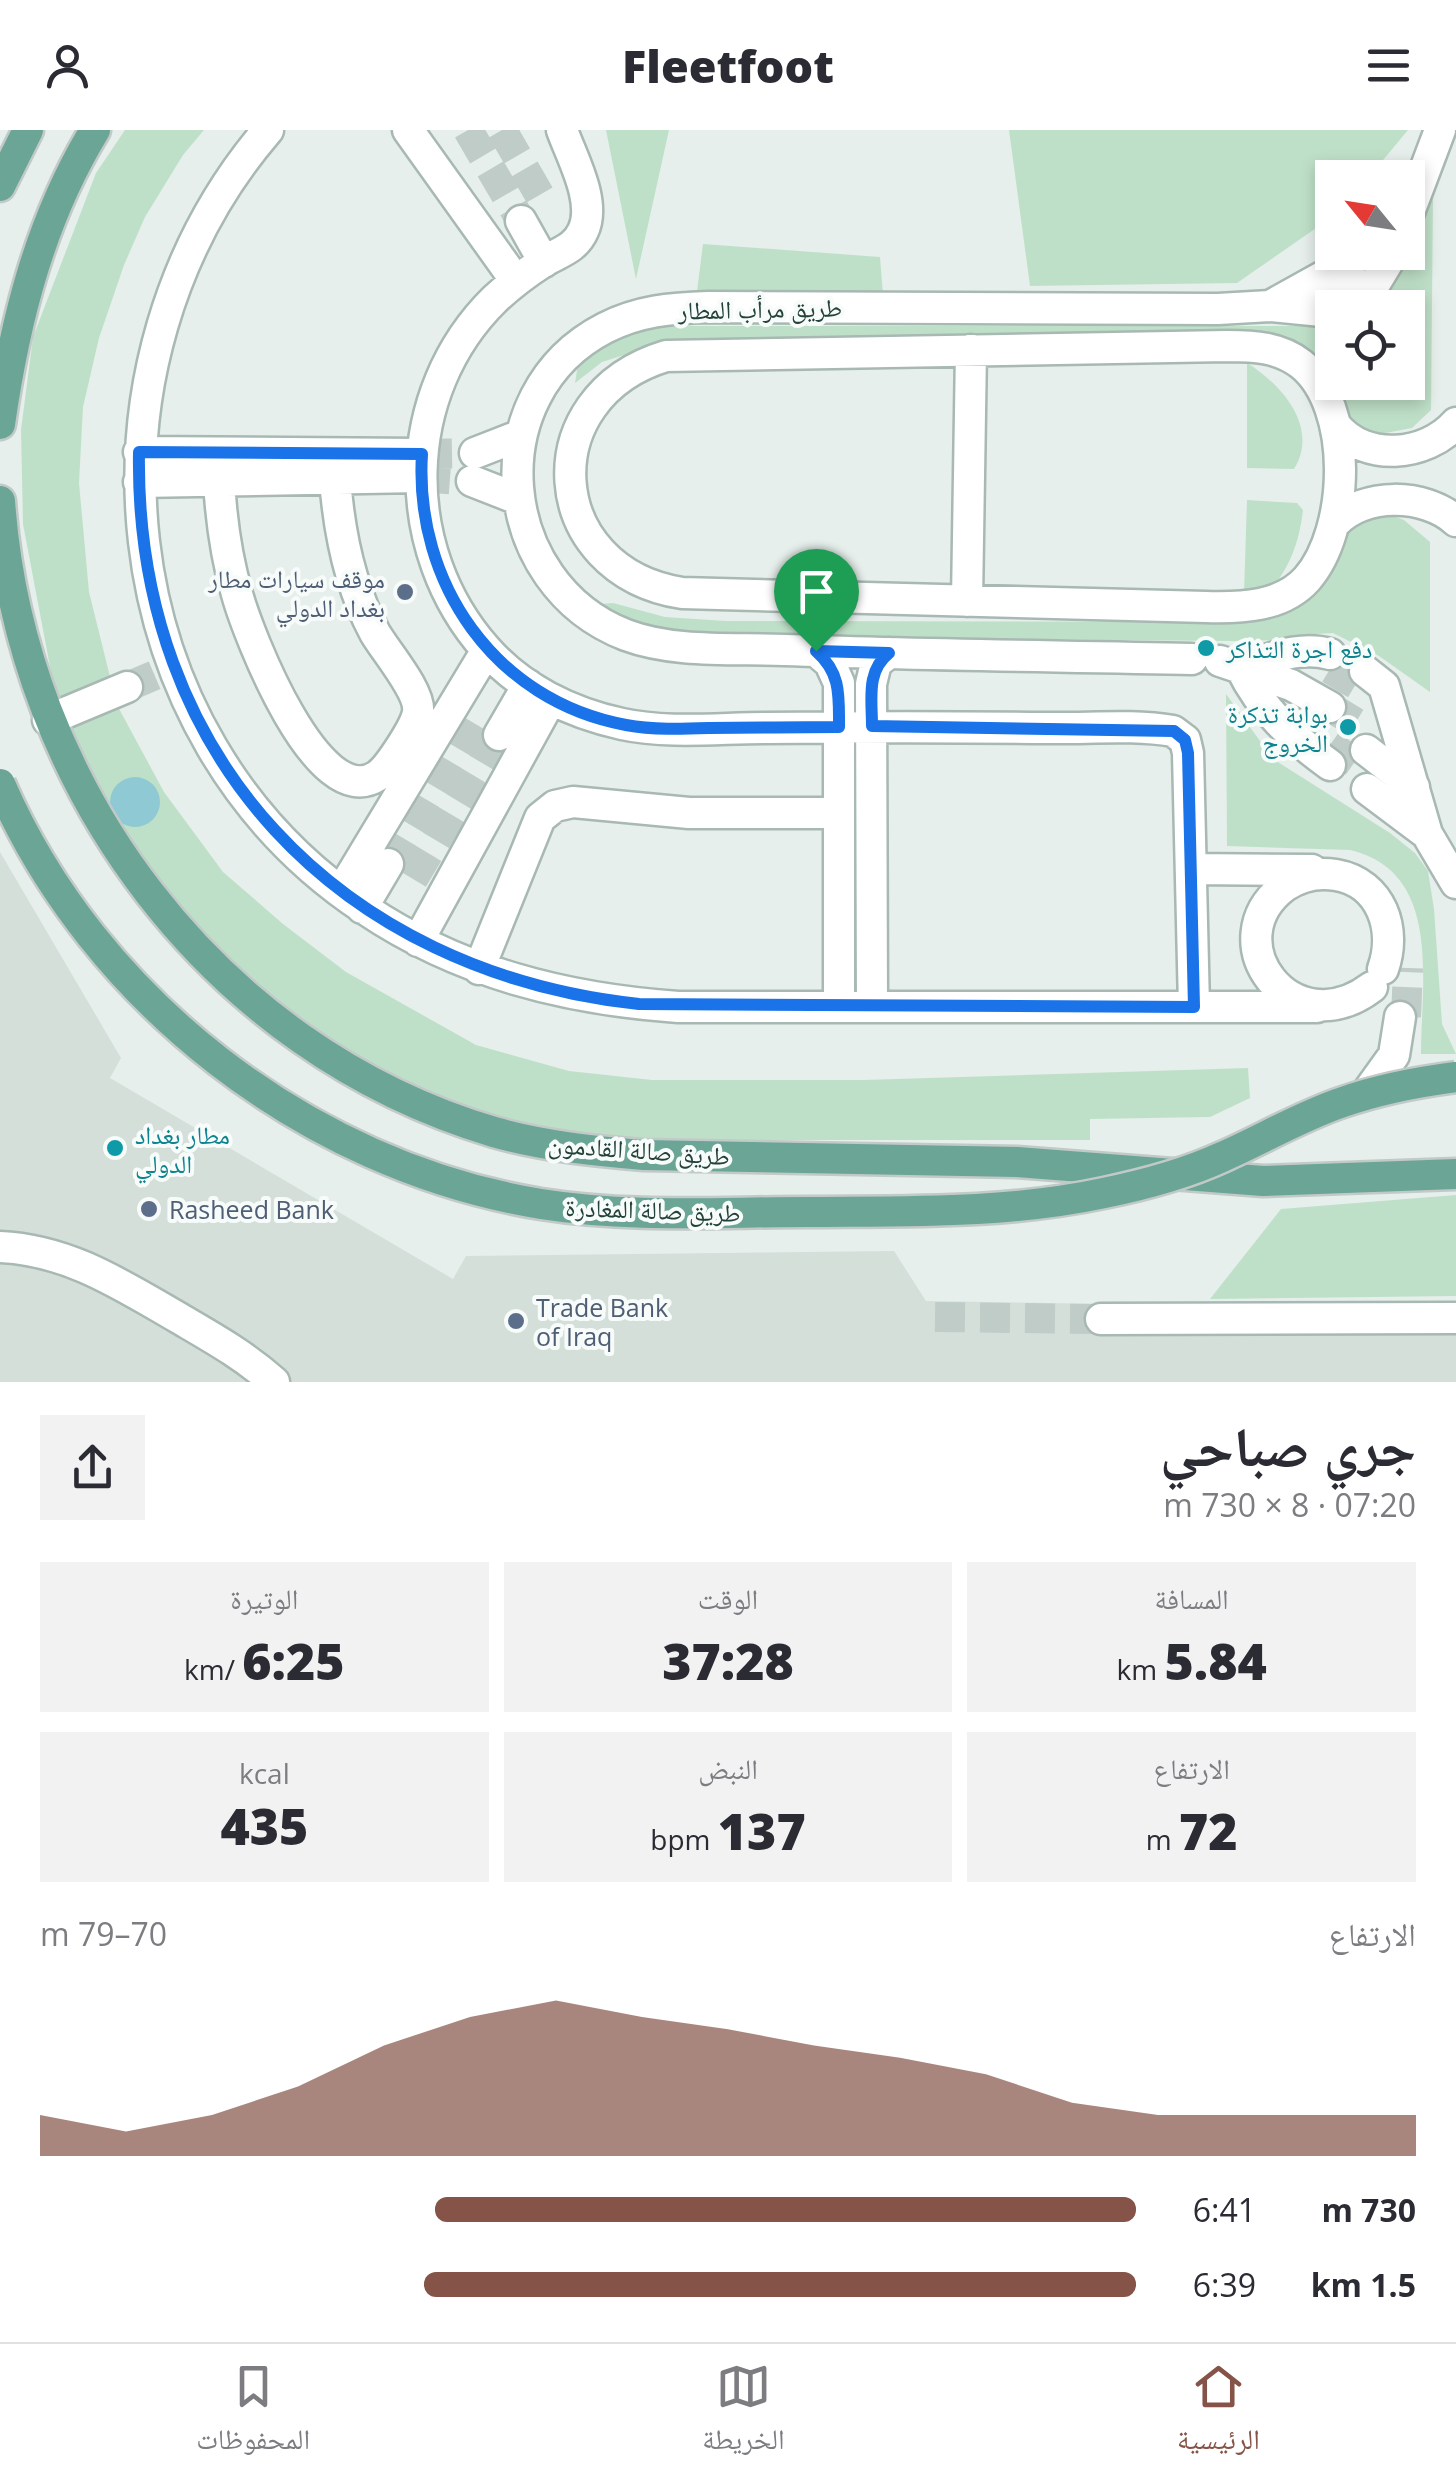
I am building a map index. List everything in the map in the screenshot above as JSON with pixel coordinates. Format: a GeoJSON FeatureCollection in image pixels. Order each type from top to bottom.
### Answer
{"type":"FeatureCollection","features":[{"type":"Feature","properties":{"kind":"main road"},"geometry":{"type":"LineString","coordinates":[[0,186],[28,130]]}},
{"type":"Feature","properties":{"kind":"main road"},"geometry":{"type":"LineString","coordinates":[[0,424],[28,281],[65,185],[96,130]]}},
{"type":"Feature","properties":{"kind":"main road","name":"طريق صالة القادمون"},"geometry":{"type":"LineString","coordinates":[[0,501],[18,627],[48,720],[77,783],[111,842],[196,950],[234,985],[300,1038],[358,1074],[449,1117],[496,1133],[578,1149],[644,1155],[1017,1162],[1263,1181],[1456,1174]]}},
{"type":"Feature","properties":{"kind":"main road","name":"طريق صالة المغادرة"},"geometry":{"type":"LineString","coordinates":[[0,784],[32,848],[66,902],[106,954],[187,1036],[276,1103],[372,1153],[489,1193],[592,1211],[642,1213],[941,1211],[1059,1202],[1156,1181],[1220,1158],[1295,1121],[1366,1094],[1456,1077]]}},
{"type":"Feature","properties":{"kind":"lane"},"geometry":{"type":"LineString","coordinates":[[268,130],[226,185],[183,266],[154,350],[139,467],[142,538],[154,600],[174,667],[203,728],[254,806],[281,837],[352,900],[418,941],[478,969],[567,994],[639,1004],[1317,1007],[1337,1006],[1356,999],[1392,972]]}},
{"type":"Feature","properties":{"kind":"lane"},"geometry":{"type":"LineString","coordinates":[[408,130],[516,281]]}},
{"type":"Feature","properties":{"kind":"lane"},"geometry":{"type":"LineString","coordinates":[[562,130],[587,203],[588,219],[572,247],[516,281],[483,312],[456,349],[432,406],[421,466],[425,525],[438,570],[466,624],[487,650],[539,692],[596,718],[628,726],[1174,731],[1188,746],[1194,1007]]}},
{"type":"Feature","properties":{"kind":"lane"},"geometry":{"type":"LineString","coordinates":[[1425,162],[1436,139]]}},
{"type":"Feature","properties":{"kind":"lane"},"geometry":{"type":"LineString","coordinates":[[521,221],[544,262]]}},
{"type":"Feature","properties":{"kind":"lane"},"geometry":{"type":"LineString","coordinates":[[1270,306],[1359,276]]}},
{"type":"Feature","properties":{"kind":"lane","name":"طريق مرأب المطار"},"geometry":{"type":"LineString","coordinates":[[1330,708],[1291,685],[1218,663],[654,642],[603,624],[580,609],[543,568],[530,544],[518,499],[517,462],[521,436],[543,385],[580,344],[602,329],[654,310],[1218,309],[1270,306],[1359,276]]}},
{"type":"Feature","properties":{"kind":"lane"},"geometry":{"type":"LineString","coordinates":[[1335,524],[1340,476],[1336,426],[1312,374],[1271,349],[1227,346],[689,354],[655,359],[624,374],[590,406],[576,436],[569,470],[577,516],[594,546],[618,570],[659,590],[682,594],[1206,608],[1255,606],[1291,591],[1308,578],[1335,524],[1352,508],[1374,502],[1422,502],[1448,513],[1456,521]]}},
{"type":"Feature","properties":{"kind":"lane"},"geometry":{"type":"LineString","coordinates":[[967,601],[971,350]]}},
{"type":"Feature","properties":{"kind":"lane"},"geometry":{"type":"LineString","coordinates":[[1336,426],[1354,444],[1405,450],[1430,443],[1456,422]]}},
{"type":"Feature","properties":{"kind":"lane"},"geometry":{"type":"LineString","coordinates":[[518,499],[474,467],[521,436]]}},
{"type":"Feature","properties":{"kind":"lane"},"geometry":{"type":"LineString","coordinates":[[139,467],[421,466]]}},
{"type":"Feature","properties":{"kind":"lane"},"geometry":{"type":"LineString","coordinates":[[139,467],[219,480],[335,478],[421,466]]}},
{"type":"Feature","properties":{"kind":"lane"},"geometry":{"type":"LineString","coordinates":[[219,480],[228,556],[243,613],[265,668],[304,737],[328,768],[346,781],[358,782],[378,776],[386,768],[415,723],[418,707],[414,692],[372,627],[357,593],[340,530],[335,478]]}},
{"type":"Feature","properties":{"kind":"lane"},"geometry":{"type":"LineString","coordinates":[[352,900],[487,650]]}},
{"type":"Feature","properties":{"kind":"lane"},"geometry":{"type":"LineString","coordinates":[[1311,650],[1330,708],[1292,737],[1218,663],[1311,650]]}},
{"type":"Feature","properties":{"kind":"lane"},"geometry":{"type":"LineString","coordinates":[[816,651],[830,663],[839,683],[839,1007]]}},
{"type":"Feature","properties":{"kind":"lane"},"geometry":{"type":"LineString","coordinates":[[872,1006],[871,684],[876,663],[889,653]]}},
{"type":"Feature","properties":{"kind":"lane"},"geometry":{"type":"LineString","coordinates":[[48,720],[127,687]]}},
{"type":"Feature","properties":{"kind":"lane"},"geometry":{"type":"LineString","coordinates":[[499,735],[539,692]]}},
{"type":"Feature","properties":{"kind":"lane"},"geometry":{"type":"LineString","coordinates":[[418,941],[539,692]]}},
{"type":"Feature","properties":{"kind":"lane"},"geometry":{"type":"LineString","coordinates":[[1386,745],[1456,883]]}},
{"type":"Feature","properties":{"kind":"lane"},"geometry":{"type":"LineString","coordinates":[[478,969],[540,818],[564,802],[689,813],[838,813]]}},
{"type":"Feature","properties":{"kind":"lane"},"geometry":{"type":"LineString","coordinates":[[352,900],[388,864]]}},
{"type":"Feature","properties":{"kind":"lane"},"geometry":{"type":"LineString","coordinates":[[1191,869],[1345,873],[1374,891],[1395,914],[1392,972]]}},
{"type":"Feature","properties":{"kind":"lane"},"geometry":{"type":"LineString","coordinates":[[1317,1007],[1293,1000],[1274,985],[1258,952],[1261,915],[1274,894],[1294,880],[1318,873],[1338,875],[1357,882],[1373,895],[1390,931],[1392,972]]}},
{"type":"Feature","properties":{"kind":"lane"},"geometry":{"type":"LineString","coordinates":[[1366,1094],[1394,1055],[1406,1028],[1400,1017]]}},
{"type":"Feature","properties":{"kind":"lane"},"geometry":{"type":"LineString","coordinates":[[0,1247],[44,1252],[86,1266],[227,1346],[274,1382]]}},
{"type":"Feature","properties":{"kind":"lane"},"geometry":{"type":"LineString","coordinates":[[1101,1318],[1456,1318]]}},
{"type":"Feature","properties":{"kind":"shaded area","name":"مطار بغداد الدولي"},"geometry":{"type":"Polygon","coordinates":[[[0,852],[121,1058],[110,1078],[453,1279],[466,1256],[894,1251],[926,1301],[1238,1306],[1456,1302],[1456,1382],[0,1382],[0,852]]]}},
{"type":"Feature","properties":{"kind":"green space"},"geometry":{"type":"Polygon","coordinates":[[[125,130],[204,130],[183,155],[145,217],[99,338],[83,407],[79,483],[89,592],[117,705],[164,792],[223,872],[283,924],[346,972],[476,1045],[569,1071],[652,1080],[864,1080],[1248,1068],[1250,1098],[1210,1117],[1090,1119],[1090,1140],[636,1140],[541,1130],[446,1103],[322,1037],[192,932],[121,843],[55,693],[23,524],[21,430],[33,337],[96,173],[125,130]]]}},
{"type":"Feature","properties":{"kind":"green space"},"geometry":{"type":"Polygon","coordinates":[[[606,130],[669,130],[636,279],[606,130]]]}},
{"type":"Feature","properties":{"kind":"green space"},"geometry":{"type":"Polygon","coordinates":[[[1009,130],[1408,130],[1383,160],[1315,160],[1315,229],[1237,283],[1030,286],[1009,130]]]}},
{"type":"Feature","properties":{"kind":"green space"},"geometry":{"type":"Polygon","coordinates":[[[1433,197],[1431,410],[1412,428],[1380,434],[1357,427],[1332,400],[1425,400],[1425,290],[1381,290],[1396,270],[1425,270],[1425,215],[1433,197]]]}},
{"type":"Feature","properties":{"kind":"green space"},"geometry":{"type":"Polygon","coordinates":[[[703,244],[880,257],[883,295],[696,299],[703,244]]]}},
{"type":"Feature","properties":{"kind":"green space"},"geometry":{"type":"Polygon","coordinates":[[[1315,324],[1315,386],[1283,359],[659,344],[602,362],[575,383],[580,352],[633,328],[1315,324]]]}},
{"type":"Feature","properties":{"kind":"green space"},"geometry":{"type":"Polygon","coordinates":[[[1247,363],[1284,395],[1300,423],[1301,453],[1294,469],[1247,468],[1247,363]]]}},
{"type":"Feature","properties":{"kind":"green space"},"geometry":{"type":"Polygon","coordinates":[[[1247,500],[1297,503],[1303,510],[1292,554],[1268,593],[1244,594],[1247,500]]]}},
{"type":"Feature","properties":{"kind":"green space"},"geometry":{"type":"Polygon","coordinates":[[[1387,514],[1404,520],[1430,542],[1430,692],[1379,656],[1333,633],[1234,641],[718,637],[644,627],[590,605],[613,603],[665,617],[726,621],[1245,622],[1260,618],[1348,522],[1387,514]]]}},
{"type":"Feature","properties":{"kind":"green space"},"geometry":{"type":"Polygon","coordinates":[[[1226,694],[1273,759],[1390,833],[1415,853],[1428,871],[1442,1024],[1456,1054],[1421,1054],[1420,933],[1413,905],[1400,881],[1380,862],[1350,850],[1227,846],[1226,694]]]}},
{"type":"Feature","properties":{"kind":"green space"},"geometry":{"type":"Polygon","coordinates":[[[1456,1195],[1456,1296],[1210,1299],[1281,1209],[1456,1195]]]}},
{"type":"Feature","properties":{"kind":"water"},"geometry":{"type":"Polygon","coordinates":[[[135,777],[152,785],[160,802],[152,819],[135,827],[118,819],[110,802],[118,785],[135,777]]]}},
{"type":"Feature","properties":{"kind":"tunnel"},"geometry":{"type":"LineString","coordinates":[[468,130],[521,221]]}},
{"type":"Feature","properties":{"kind":"tunnel"},"geometry":{"type":"LineString","coordinates":[[502,130],[546,206]]}},
{"type":"Feature","properties":{"kind":"tunnel"},"geometry":{"type":"LineString","coordinates":[[1368,290],[1374,285]]}},
{"type":"Feature","properties":{"kind":"tunnel"},"geometry":{"type":"LineString","coordinates":[[422,454],[475,453]]}},
{"type":"Feature","properties":{"kind":"tunnel"},"geometry":{"type":"LineString","coordinates":[[420,477],[472,481]]}},
{"type":"Feature","properties":{"kind":"tunnel"},"geometry":{"type":"LineString","coordinates":[[127,687],[174,667]]}},
{"type":"Feature","properties":{"kind":"tunnel"},"geometry":{"type":"LineString","coordinates":[[1330,669],[1365,690]]}},
{"type":"Feature","properties":{"kind":"tunnel"},"geometry":{"type":"LineString","coordinates":[[1330,707],[1366,729]]}},
{"type":"Feature","properties":{"kind":"tunnel"},"geometry":{"type":"LineString","coordinates":[[388,864],[473,720]]}},
{"type":"Feature","properties":{"kind":"tunnel"},"geometry":{"type":"LineString","coordinates":[[413,879],[499,735]]}},
{"type":"Feature","properties":{"kind":"tunnel"},"geometry":{"type":"LineString","coordinates":[[1330,745],[1367,771]]}},
{"type":"Feature","properties":{"kind":"tunnel"},"geometry":{"type":"LineString","coordinates":[[1406,1017],[1408,968]]}},
{"type":"Feature","properties":{"kind":"tunnel"},"geometry":{"type":"LineString","coordinates":[[935,1317],[1101,1319]]}},
{"type":"Feature","properties":{"kind":"place","name":"موقف سيارات مطار بغداد الدولي"},"geometry":{"type":"Point","coordinates":[405,592]}},
{"type":"Feature","properties":{"kind":"place","name":"دفع اجرة التذاكر"},"geometry":{"type":"Point","coordinates":[1206,648]}},
{"type":"Feature","properties":{"kind":"place","name":"بوابة تذكرة الخروج"},"geometry":{"type":"Point","coordinates":[1348,727]}},
{"type":"Feature","properties":{"kind":"place","name":"مطار بغداد الدولي"},"geometry":{"type":"Point","coordinates":[115,1148]}},
{"type":"Feature","properties":{"kind":"place","name":"Rasheed Bank"},"geometry":{"type":"Point","coordinates":[149,1209]}},
{"type":"Feature","properties":{"kind":"place","name":"Trade Bank of Iraq"},"geometry":{"type":"Point","coordinates":[516,1321]}},
{"type":"Feature","properties":{"kind":"route"},"geometry":{"type":"LineString","coordinates":[[139,452],[422,454],[422,510],[428,540],[450,597],[466,624],[487,650],[528,685],[596,718],[664,729],[839,727],[839,683],[830,663],[816,651],[889,653],[876,663],[871,684],[872,726],[1167,730],[1180,734],[1188,746],[1194,1007],[639,1004],[536,986],[478,969],[418,941],[362,908],[281,837],[254,806],[203,728],[174,667],[150,584],[142,538],[139,452]]}}]}
